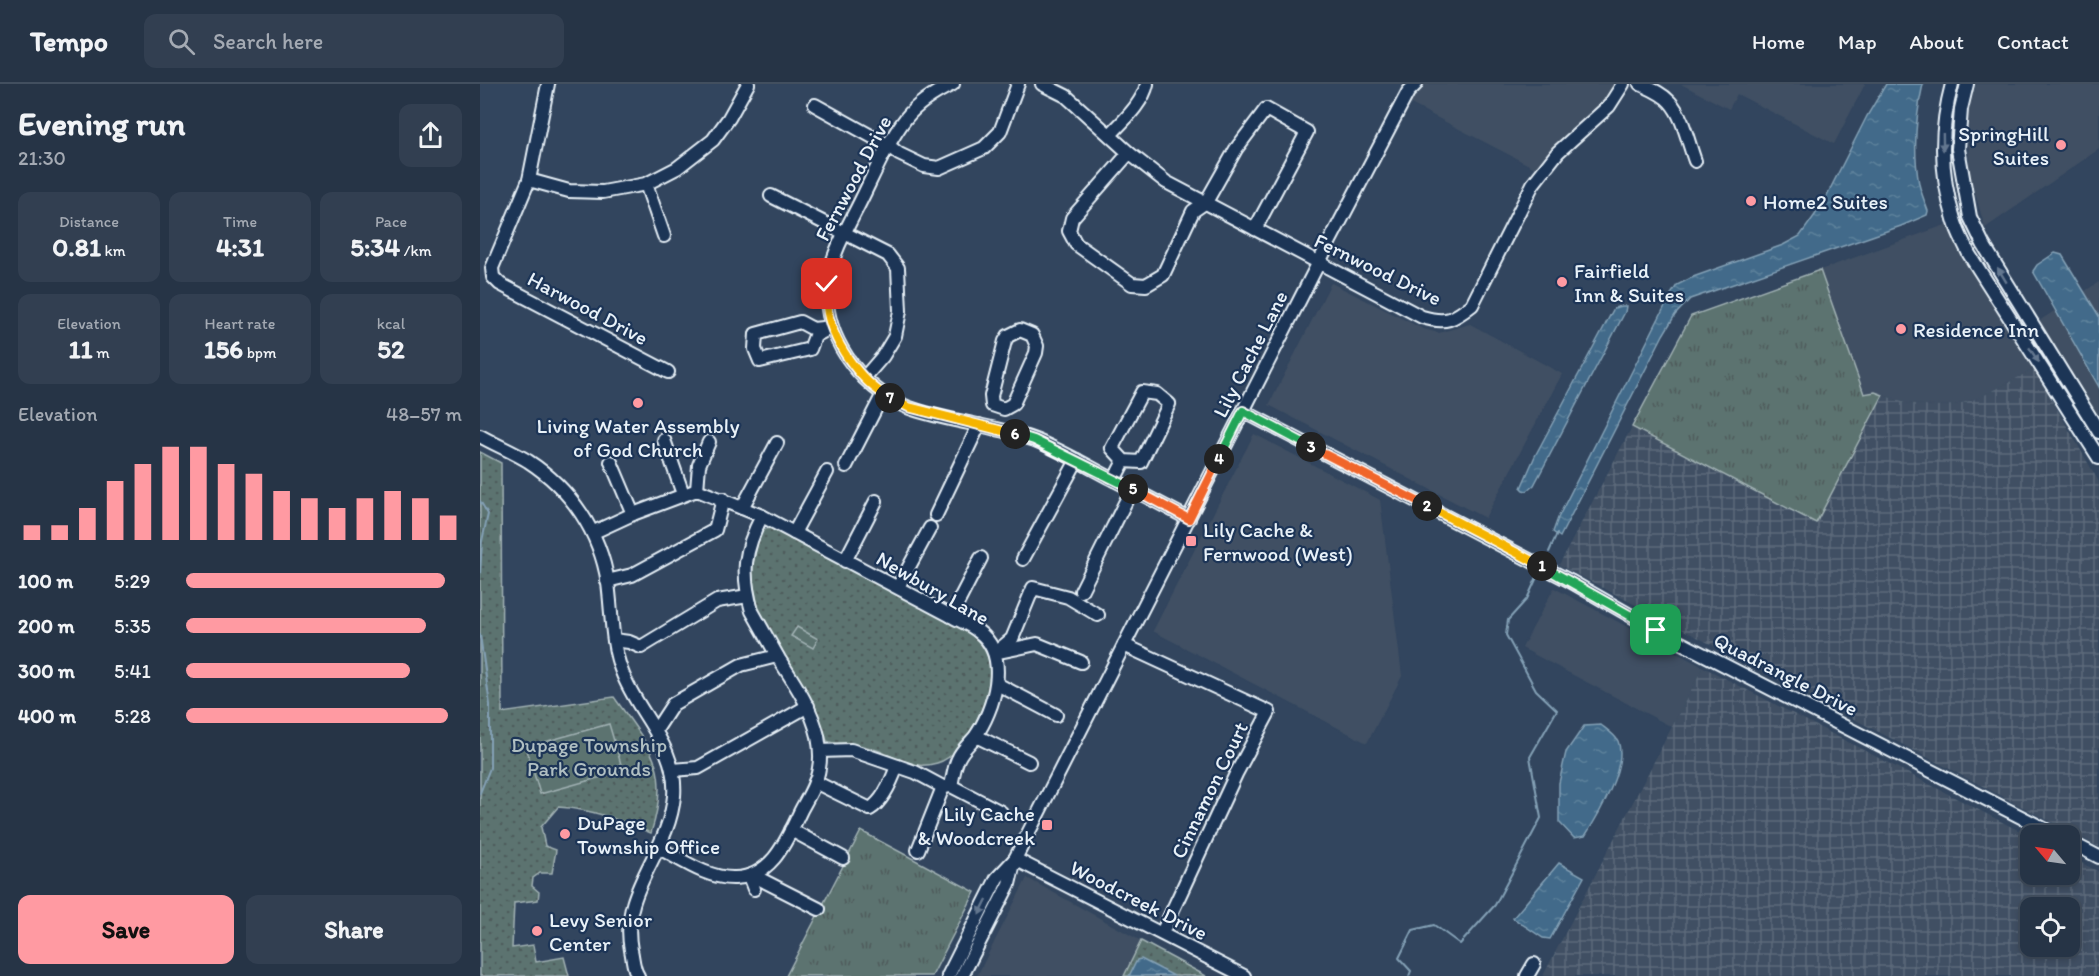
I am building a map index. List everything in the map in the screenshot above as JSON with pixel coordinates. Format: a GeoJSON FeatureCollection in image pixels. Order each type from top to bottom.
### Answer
{"type":"FeatureCollection","features":[{"type":"Feature","properties":{"kind":"street"},"geometry":{"type":"LineString","coordinates":[[548,84],[529,180],[569,191],[603,192],[646,184],[677,168],[713,140],[729,118],[748,84]]}},
{"type":"Feature","properties":{"kind":"street","name":"Fernwood Drive"},"geometry":{"type":"LineString","coordinates":[[953,84],[934,93],[906,118],[832,261],[827,284],[827,307],[832,327],[849,360],[864,378],[883,394],[908,407],[1034,440],[1189,519]]}},
{"type":"Feature","properties":{"kind":"street"},"geometry":{"type":"LineString","coordinates":[[815,105],[890,146],[899,154],[924,166],[939,168],[984,148],[1000,132],[1018,84]]}},
{"type":"Feature","properties":{"kind":"street","name":"Fernwood Drive"},"geometry":{"type":"LineString","coordinates":[[1042,84],[1066,96],[1129,153],[1166,182],[1422,317],[1438,322],[1454,318],[1472,305],[1533,184],[1558,152],[1609,105],[1623,84]]}},
{"type":"Feature","properties":{"kind":"street"},"geometry":{"type":"LineString","coordinates":[[1110,135],[1131,113],[1147,84]]}},
{"type":"Feature","properties":{"kind":"street"},"geometry":{"type":"LineString","coordinates":[[1640,84],[1657,92],[1671,103],[1680,118],[1695,160]]}},
{"type":"Feature","properties":{"kind":"street"},"geometry":{"type":"LineString","coordinates":[[1952,84],[1946,106],[1942,139],[1946,180],[1954,220],[1969,254],[2099,458]]}},
{"type":"Feature","properties":{"kind":"street"},"geometry":{"type":"LineString","coordinates":[[1967,84],[1961,109],[1958,149],[1970,217],[1990,254],[2099,432]]}},
{"type":"Feature","properties":{"kind":"street","name":"Lily Cache Lane"},"geometry":{"type":"LineString","coordinates":[[962,976],[1009,884],[1015,859],[1319,262],[1411,87]]}},
{"type":"Feature","properties":{"kind":"street"},"geometry":{"type":"LineString","coordinates":[[1129,153],[1072,218],[1069,231],[1076,244],[1132,284],[1146,285],[1163,275],[1193,211],[1206,202],[1236,149],[1266,109],[1306,132],[1255,230]]}},
{"type":"Feature","properties":{"kind":"street","name":"Harwood Drive"},"geometry":{"type":"LineString","coordinates":[[529,180],[492,268],[493,277],[500,284],[668,372]]}},
{"type":"Feature","properties":{"kind":"street"},"geometry":{"type":"LineString","coordinates":[[646,184],[664,236]]}},
{"type":"Feature","properties":{"kind":"street"},"geometry":{"type":"LineString","coordinates":[[771,196],[888,255],[898,268],[900,311],[895,336],[883,356],[864,378]]}},
{"type":"Feature","properties":{"kind":"street"},"geometry":{"type":"LineString","coordinates":[[800,322],[813,329],[832,327],[815,336],[810,349],[760,361],[755,349],[756,334],[800,322]]}},
{"type":"Feature","properties":{"kind":"street"},"geometry":{"type":"LineString","coordinates":[[1014,332],[1026,332],[1036,340],[1036,353],[1013,404],[1004,409],[998,408],[992,405],[991,396],[1005,341],[1014,332]]}},
{"type":"Feature","properties":{"kind":"street"},"geometry":{"type":"LineString","coordinates":[[1142,392],[1157,394],[1169,404],[1141,462],[1124,461],[1112,448],[1142,392]]}},
{"type":"Feature","properties":{"kind":"street"},"geometry":{"type":"LineString","coordinates":[[846,466],[883,394]]}},
{"type":"Feature","properties":{"kind":"street"},"geometry":{"type":"LineString","coordinates":[[993,428],[998,408]]}},
{"type":"Feature","properties":{"kind":"street","name":"Quadrangle Drive"},"geometry":{"type":"LineString","coordinates":[[1243,411],[1570,581],[1666,635],[2037,825]]}},
{"type":"Feature","properties":{"kind":"street"},"geometry":{"type":"LineString","coordinates":[[936,515],[979,425]]}},
{"type":"Feature","properties":{"kind":"street"},"geometry":{"type":"LineString","coordinates":[[480,436],[528,461],[557,483],[577,506],[594,532],[608,581],[614,640],[621,672],[666,749],[672,770],[674,794],[669,822],[659,848],[636,891],[628,922],[629,939],[638,976]]}},
{"type":"Feature","properties":{"kind":"street"},"geometry":{"type":"LineString","coordinates":[[664,440],[683,494]]}},
{"type":"Feature","properties":{"kind":"street"},"geometry":{"type":"LineString","coordinates":[[594,532],[633,514],[697,490],[699,465],[709,442]]}},
{"type":"Feature","properties":{"kind":"street"},"geometry":{"type":"LineString","coordinates":[[742,508],[777,443]]}},
{"type":"Feature","properties":{"kind":"street"},"geometry":{"type":"LineString","coordinates":[[1023,559],[1077,460]]}},
{"type":"Feature","properties":{"kind":"street"},"geometry":{"type":"LineString","coordinates":[[1114,480],[1124,461]]}},
{"type":"Feature","properties":{"kind":"street"},"geometry":{"type":"LineString","coordinates":[[611,462],[633,514]]}},
{"type":"Feature","properties":{"kind":"street"},"geometry":{"type":"LineString","coordinates":[[794,533],[827,472]]}},
{"type":"Feature","properties":{"kind":"street"},"geometry":{"type":"LineString","coordinates":[[1081,591],[1132,489]]}},
{"type":"Feature","properties":{"kind":"street","name":"Newbury Lane"},"geometry":{"type":"LineString","coordinates":[[697,490],[762,516],[898,587],[981,633],[995,653],[996,684],[992,700],[976,736],[958,757],[918,850]]}},
{"type":"Feature","properties":{"kind":"street"},"geometry":{"type":"LineString","coordinates":[[608,581],[632,575],[715,530],[723,500]]}},
{"type":"Feature","properties":{"kind":"street"},"geometry":{"type":"LineString","coordinates":[[845,561],[876,501]]}},
{"type":"Feature","properties":{"kind":"street"},"geometry":{"type":"LineString","coordinates":[[659,848],[710,874],[734,879],[751,875],[765,868],[776,856],[815,782],[820,751],[818,735],[808,706],[752,611],[748,596],[745,567],[750,539],[762,516]]}},
{"type":"Feature","properties":{"kind":"street"},"geometry":{"type":"LineString","coordinates":[[898,587],[930,528]]}},
{"type":"Feature","properties":{"kind":"street"},"geometry":{"type":"LineString","coordinates":[[951,616],[981,558]]}},
{"type":"Feature","properties":{"kind":"street"},"geometry":{"type":"LineString","coordinates":[[995,653],[1012,639],[1033,588],[1068,597],[1098,615]]}},
{"type":"Feature","properties":{"kind":"street"},"geometry":{"type":"LineString","coordinates":[[614,640],[629,642],[641,647],[717,601],[748,596]]}},
{"type":"Feature","properties":{"kind":"street"},"geometry":{"type":"LineString","coordinates":[[995,653],[1037,644],[1081,662]]}},
{"type":"Feature","properties":{"kind":"street","name":"Cinnamon Court"},"geometry":{"type":"LineString","coordinates":[[1125,645],[1269,712],[1236,774],[1162,933]]}},
{"type":"Feature","properties":{"kind":"street"},"geometry":{"type":"LineString","coordinates":[[656,730],[673,704],[741,665],[777,656]]}},
{"type":"Feature","properties":{"kind":"street"},"geometry":{"type":"LineString","coordinates":[[996,684],[1056,715]]}},
{"type":"Feature","properties":{"kind":"street"},"geometry":{"type":"LineString","coordinates":[[672,770],[698,768],[808,706]]}},
{"type":"Feature","properties":{"kind":"street"},"geometry":{"type":"LineString","coordinates":[[976,736],[1029,762]]}},
{"type":"Feature","properties":{"kind":"street"},"geometry":{"type":"LineString","coordinates":[[820,751],[851,750],[915,772],[1001,812]]}},
{"type":"Feature","properties":{"kind":"street"},"geometry":{"type":"LineString","coordinates":[[815,782],[870,809],[876,804],[897,766]]}},
{"type":"Feature","properties":{"kind":"street"},"geometry":{"type":"LineString","coordinates":[[791,830],[843,858]]}},
{"type":"Feature","properties":{"kind":"street"},"geometry":{"type":"LineString","coordinates":[[2080,847],[2099,857]]}},
{"type":"Feature","properties":{"kind":"street","name":"Lily Cache Lane"},"geometry":{"type":"LineString","coordinates":[[948,976],[997,878],[1015,859]]}},
{"type":"Feature","properties":{"kind":"street","name":"Woodcreek Drive"},"geometry":{"type":"LineString","coordinates":[[1015,859],[1244,976]]}},
{"type":"Feature","properties":{"kind":"street"},"geometry":{"type":"LineString","coordinates":[[751,875],[754,889]]}},
{"type":"Feature","properties":{"kind":"street"},"geometry":{"type":"LineString","coordinates":[[751,875],[819,909]]}},
{"type":"Feature","properties":{"kind":"street"},"geometry":{"type":"LineString","coordinates":[[1527,976],[1534,964]]}},
{"type":"Feature","properties":{"kind":"shaded area"},"geometry":{"type":"Polygon","coordinates":[[[1420,84],[1615,84],[1602,105],[1535,168],[1409,103],[1420,84]]]}},
{"type":"Feature","properties":{"kind":"shaded area"},"geometry":{"type":"Polygon","coordinates":[[[1681,84],[1865,84],[1834,144],[1737,94],[1729,109],[1681,84]]]}},
{"type":"Feature","properties":{"kind":"shaded area"},"geometry":{"type":"Polygon","coordinates":[[[1976,84],[2099,84],[2099,149],[1985,228],[1969,172],[1968,113],[1976,84]]]}},
{"type":"Feature","properties":{"kind":"shaded area"},"geometry":{"type":"Polygon","coordinates":[[[1951,223],[1988,293],[2034,369],[1979,398],[1955,405],[1934,406],[1905,403],[1875,392],[1864,395],[1820,270],[1951,223]]]}},
{"type":"Feature","properties":{"kind":"shaded area"},"geometry":{"type":"Polygon","coordinates":[[[2099,282],[2099,420],[2039,321],[2099,282]]]}},
{"type":"Feature","properties":{"kind":"shaded area"},"geometry":{"type":"Polygon","coordinates":[[[1331,283],[1423,329],[1439,333],[1470,324],[1562,374],[1485,518],[1269,405],[1331,283]]]}},
{"type":"Feature","properties":{"kind":"shaded area"},"geometry":{"type":"Polygon","coordinates":[[[2034,369],[2099,482],[2099,847],[2080,837],[2080,825],[2057,825],[1559,565],[1632,427],[1815,523],[1883,395],[1905,403],[1934,406],[1955,405],[1979,398],[2034,369]]]}},
{"type":"Feature","properties":{"kind":"shaded area"},"geometry":{"type":"Polygon","coordinates":[[[1254,434],[1380,500],[1402,676],[1367,743],[1153,631],[1254,434]]]}},
{"type":"Feature","properties":{"kind":"shaded area"},"geometry":{"type":"Polygon","coordinates":[[[1554,588],[1703,667],[1672,727],[1522,648],[1554,588]]]}},
{"type":"Feature","properties":{"kind":"shaded area"},"geometry":{"type":"Polygon","coordinates":[[[1703,667],[2020,831],[2020,885],[2080,885],[2080,862],[2099,872],[2099,976],[1543,976],[1703,667]]]}},
{"type":"Feature","properties":{"kind":"shaded area"},"geometry":{"type":"Polygon","coordinates":[[[1027,878],[1141,941],[1124,976],[977,976],[1027,878]]]}},
{"type":"Feature","properties":{"kind":"green space"},"geometry":{"type":"Polygon","coordinates":[[[1820,270],[1864,394],[1875,392],[1883,395],[1816,523],[1632,427],[1691,316],[1820,270]]]}},
{"type":"Feature","properties":{"kind":"green space","name":"Dupage Township Park Grounds"},"geometry":{"type":"Polygon","coordinates":[[[480,452],[501,463],[502,713],[614,697],[647,745],[658,775],[657,811],[651,833],[594,813],[558,807],[541,827],[545,846],[556,850],[552,873],[540,873],[533,878],[532,886],[539,892],[538,900],[514,903],[512,948],[533,945],[536,962],[564,957],[569,976],[480,976],[480,452]]]}},
{"type":"Feature","properties":{"kind":"green space"},"geometry":{"type":"Polygon","coordinates":[[[772,528],[951,622],[981,644],[990,668],[985,700],[970,733],[949,757],[937,763],[917,765],[867,747],[827,741],[822,726],[759,611],[751,572],[760,533],[772,528]]]}},
{"type":"Feature","properties":{"kind":"green space"},"geometry":{"type":"Polygon","coordinates":[[[797,627],[818,639],[813,648],[791,636],[797,627]]]}},
{"type":"Feature","properties":{"kind":"green space"},"geometry":{"type":"Polygon","coordinates":[[[609,724],[623,771],[540,794],[526,747],[609,724]]]}},
{"type":"Feature","properties":{"kind":"green space"},"geometry":{"type":"Polygon","coordinates":[[[861,831],[975,892],[932,976],[786,976],[861,831]]]}},
{"type":"Feature","properties":{"kind":"green space"},"geometry":{"type":"Polygon","coordinates":[[[1141,941],[1206,976],[1124,976],[1141,941]]]}},
{"type":"Feature","properties":{"kind":"water"},"geometry":{"type":"Polygon","coordinates":[[[1886,84],[1923,84],[1917,121],[1916,159],[1919,184],[1928,211],[1927,215],[1690,299],[1675,315],[1663,335],[1560,537],[1553,532],[1558,518],[1677,285],[1693,277],[1783,245],[1800,236],[1822,205],[1867,116],[1886,84]]]}},
{"type":"Feature","properties":{"kind":"water"},"geometry":{"type":"Polygon","coordinates":[[[2055,253],[2062,255],[2099,316],[2099,387],[2033,271],[2037,265],[2055,253]]]}},
{"type":"Feature","properties":{"kind":"water"},"geometry":{"type":"Polygon","coordinates":[[[1626,306],[1625,312],[1534,485],[1527,491],[1523,490],[1521,488],[1535,456],[1614,308],[1626,306]]]}},
{"type":"Feature","properties":{"kind":"water"},"geometry":{"type":"Polygon","coordinates":[[[1601,725],[1618,741],[1619,763],[1610,790],[1591,827],[1585,836],[1574,838],[1559,822],[1559,783],[1566,752],[1584,726],[1601,725]]]}},
{"type":"Feature","properties":{"kind":"water"},"geometry":{"type":"Polygon","coordinates":[[[1559,863],[1584,877],[1550,939],[1543,938],[1513,918],[1559,863]]]}},
{"type":"Feature","properties":{"kind":"water"},"geometry":{"type":"Polygon","coordinates":[[[1141,959],[1174,976],[1129,976],[1137,960],[1141,959]]]}},
{"type":"Feature","properties":{"kind":"waterway"},"geometry":{"type":"LineString","coordinates":[[480,501],[488,514],[482,541],[480,576]]}},
{"type":"Feature","properties":{"kind":"waterway"},"geometry":{"type":"LineString","coordinates":[[1549,552],[1557,534]]}},
{"type":"Feature","properties":{"kind":"waterway"},"geometry":{"type":"LineString","coordinates":[[1409,976],[1411,971],[1399,958],[1413,930],[1434,925],[1460,944],[1495,905],[1541,818],[1530,757],[1557,710],[1536,690],[1506,635],[1508,620],[1527,599],[1537,577]]}},
{"type":"Feature","properties":{"kind":"waterway"},"geometry":{"type":"LineString","coordinates":[[480,635],[490,705],[490,768],[480,793]]}},
{"type":"Feature","properties":{"kind":"place","name":"SpringHill Suites"},"geometry":{"type":"Point","coordinates":[2061,145]}},
{"type":"Feature","properties":{"kind":"place","name":"Home2 Suites"},"geometry":{"type":"Point","coordinates":[1751,201]}},
{"type":"Feature","properties":{"kind":"place","name":"Fairfield Inn & Suites"},"geometry":{"type":"Point","coordinates":[1562,282]}},
{"type":"Feature","properties":{"kind":"place","name":"Residence Inn"},"geometry":{"type":"Point","coordinates":[1901,329]}},
{"type":"Feature","properties":{"kind":"place","name":"Living Water Assembly of God Church"},"geometry":{"type":"Point","coordinates":[638,403]}},
{"type":"Feature","properties":{"kind":"place","name":"Lily Cache & Fernwood (West)"},"geometry":{"type":"Point","coordinates":[1191,541]}},
{"type":"Feature","properties":{"kind":"place","name":"Lily Cache & Woodcreek"},"geometry":{"type":"Point","coordinates":[1047,825]}},
{"type":"Feature","properties":{"kind":"place","name":"DuPage Township Office"},"geometry":{"type":"Point","coordinates":[565,834]}},
{"type":"Feature","properties":{"kind":"place","name":"Levy Senior Center"},"geometry":{"type":"Point","coordinates":[537,931]}},
{"type":"Feature","properties":{"kind":"route"},"geometry":{"type":"LineString","coordinates":[[827,284],[827,307],[832,327],[849,360],[864,378],[883,394],[908,407],[1034,440],[1189,519],[1243,411],[1570,581],[1656,630]]}}]}
